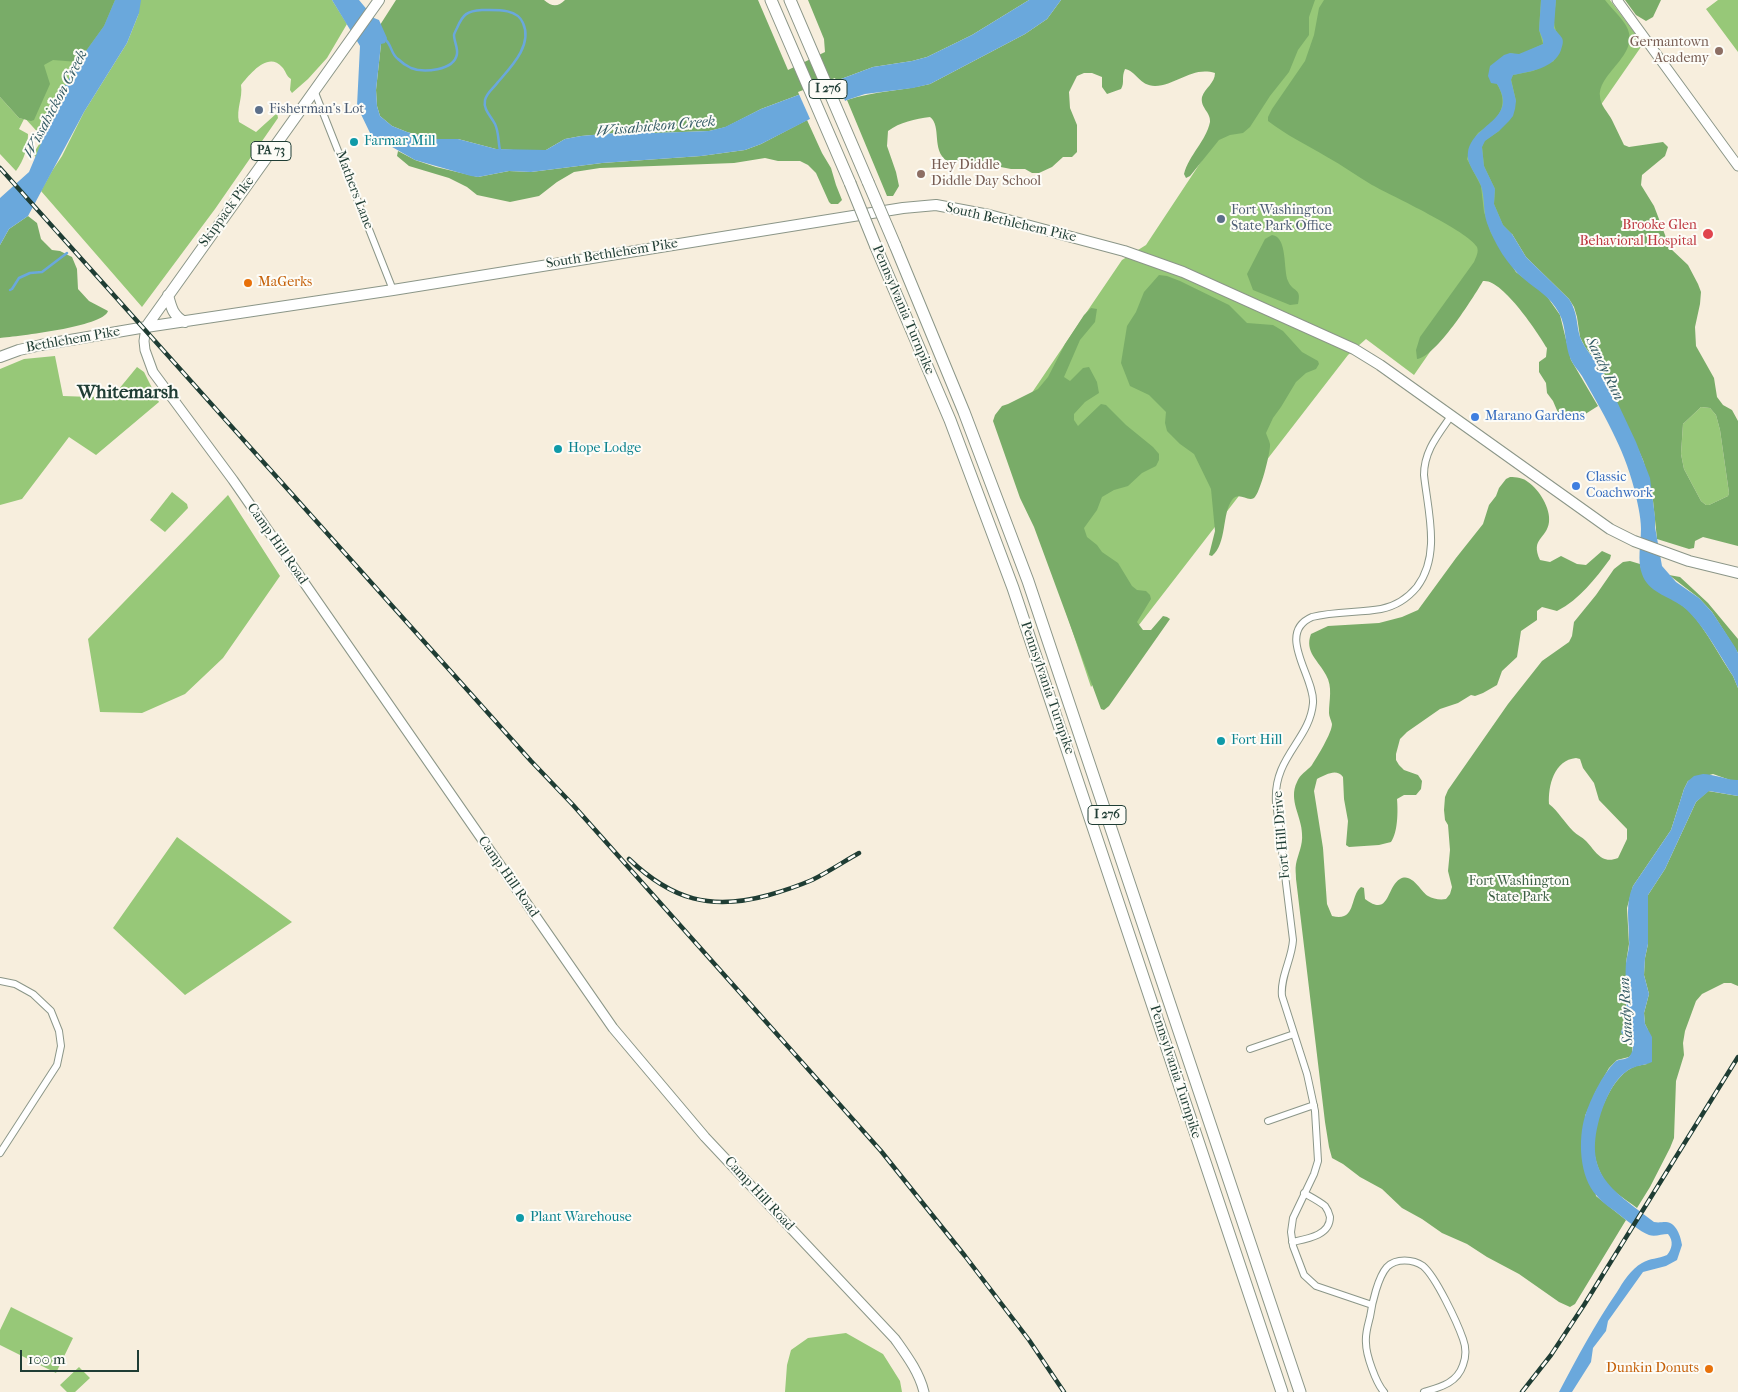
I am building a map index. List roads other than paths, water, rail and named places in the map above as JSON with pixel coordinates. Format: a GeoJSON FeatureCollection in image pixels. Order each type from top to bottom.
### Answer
{"type":"FeatureCollection","features":[{"type":"Feature","properties":{"kind":"highway","name":"Pennsylvania Turnpike"},"geometry":{"type":"LineString","coordinates":[[771,0],[950,420],[982,502],[1013,588],[1282,1392]]}},
{"type":"Feature","properties":{"kind":"highway","name":"Pennsylvania Turnpike"},"geometry":{"type":"LineString","coordinates":[[790,0],[964,412],[1028,581],[1300,1392]]}},
{"type":"Feature","properties":{"kind":"main road","name":"Skippack Pike"},"geometry":{"type":"LineString","coordinates":[[146,327],[352,35],[379,0]]}},
{"type":"Feature","properties":{"kind":"main road","name":"South Bethlehem Pike"},"geometry":{"type":"LineString","coordinates":[[146,327],[393,290],[903,208],[936,206],[1007,219],[1124,251],[1183,272],[1354,349],[1380,365],[1610,530],[1634,542],[1704,566],[1738,573]]}},
{"type":"Feature","properties":{"kind":"main road"},"geometry":{"type":"LineString","coordinates":[[168,295],[174,314],[185,322]]}},
{"type":"Feature","properties":{"kind":"main road","name":"Bethlehem Pike"},"geometry":{"type":"LineString","coordinates":[[0,357],[41,345],[146,327]]}},
{"type":"Feature","properties":{"kind":"street"},"geometry":{"type":"LineString","coordinates":[[1617,0],[1738,166]]}},
{"type":"Feature","properties":{"kind":"street","name":"Mathers Lane"},"geometry":{"type":"LineString","coordinates":[[314,90],[393,290]]}},
{"type":"Feature","properties":{"kind":"street","name":"Camp Hill Road"},"geometry":{"type":"LineString","coordinates":[[146,327],[145,350],[153,372],[233,480],[613,1028],[705,1137],[894,1339],[910,1360],[921,1381],[924,1392]]}},
{"type":"Feature","properties":{"kind":"street","name":"Fort Hill Drive"},"geometry":{"type":"LineString","coordinates":[[1372,1305],[1311,1283],[1304,1275],[1292,1242],[1293,1218],[1318,1160],[1319,1152],[1314,1105],[1309,1081],[1282,996],[1282,986],[1293,940],[1276,797],[1282,766],[1304,728],[1313,704],[1312,693],[1297,648],[1296,635],[1300,626],[1312,617],[1380,609],[1397,605],[1408,597],[1420,582],[1428,566],[1431,547],[1424,475],[1425,463],[1430,446],[1451,416]]}},
{"type":"Feature","properties":{"kind":"street"},"geometry":{"type":"LineString","coordinates":[[0,981],[15,984],[34,994],[51,1011],[59,1031],[60,1046],[57,1065],[0,1153]]}},
{"type":"Feature","properties":{"kind":"street"},"geometry":{"type":"LineString","coordinates":[[1250,1049],[1294,1034]]}},
{"type":"Feature","properties":{"kind":"street"},"geometry":{"type":"LineString","coordinates":[[1268,1121],[1314,1105]]}},
{"type":"Feature","properties":{"kind":"street"},"geometry":{"type":"LineString","coordinates":[[1292,1242],[1315,1236],[1324,1231],[1328,1225],[1329,1214],[1326,1208],[1304,1193]]}},
{"type":"Feature","properties":{"kind":"street"},"geometry":{"type":"LineString","coordinates":[[1384,1392],[1378,1382],[1366,1346],[1366,1334],[1372,1305],[1382,1275],[1390,1265],[1401,1261],[1415,1262],[1425,1268],[1446,1300],[1463,1340],[1465,1357],[1461,1371],[1452,1382],[1445,1386],[1424,1392]]}},
{"type":"Feature","properties":{"kind":"water"},"geometry":{"type":"Polygon","coordinates":[[[115,0],[141,0],[139,13],[127,43],[84,112],[28,216],[9,229],[0,245],[0,198],[29,172],[65,86],[78,62],[104,26],[115,0]]]}},
{"type":"Feature","properties":{"kind":"water"},"geometry":{"type":"Polygon","coordinates":[[[332,0],[359,0],[374,18],[379,20],[387,38],[385,43],[381,44],[376,90],[377,106],[380,116],[392,126],[433,139],[458,139],[496,149],[546,150],[565,139],[581,136],[638,131],[655,133],[709,131],[725,127],[761,109],[873,67],[927,57],[972,35],[1029,0],[1061,0],[1047,19],[1025,34],[930,84],[865,94],[847,100],[761,144],[745,150],[701,156],[602,163],[531,172],[509,171],[478,177],[415,160],[371,135],[357,106],[360,46],[332,0]]]}},
{"type":"Feature","properties":{"kind":"water"},"geometry":{"type":"Polygon","coordinates":[[[1541,0],[1556,0],[1554,28],[1562,38],[1562,46],[1558,56],[1547,65],[1534,71],[1513,75],[1511,80],[1516,101],[1513,116],[1499,131],[1485,141],[1482,147],[1484,166],[1495,189],[1494,204],[1503,225],[1512,234],[1526,257],[1572,304],[1582,342],[1604,374],[1636,442],[1650,478],[1655,527],[1662,566],[1676,582],[1699,598],[1712,612],[1735,647],[1738,653],[1738,688],[1733,676],[1696,620],[1682,606],[1659,593],[1645,580],[1640,563],[1640,514],[1630,473],[1618,444],[1605,416],[1571,360],[1562,318],[1559,313],[1548,298],[1512,268],[1493,238],[1486,218],[1481,186],[1470,165],[1468,152],[1472,142],[1499,114],[1502,106],[1502,96],[1497,84],[1491,83],[1488,76],[1490,66],[1504,55],[1510,53],[1519,54],[1543,44],[1539,30],[1541,0]]]}},
{"type":"Feature","properties":{"kind":"water","name":"Sandy Run"},"geometry":{"type":"Polygon","coordinates":[[[1703,774],[1738,780],[1738,796],[1709,791],[1696,802],[1665,869],[1648,895],[1648,944],[1644,975],[1649,994],[1644,1013],[1645,1024],[1652,1037],[1652,1062],[1630,1069],[1614,1084],[1601,1113],[1596,1134],[1595,1151],[1598,1165],[1604,1178],[1613,1189],[1654,1222],[1673,1224],[1679,1234],[1682,1245],[1677,1260],[1666,1266],[1643,1272],[1608,1321],[1606,1331],[1593,1348],[1591,1362],[1572,1392],[1559,1392],[1579,1354],[1628,1276],[1645,1261],[1667,1255],[1671,1248],[1672,1242],[1668,1234],[1654,1236],[1645,1233],[1597,1196],[1591,1188],[1583,1168],[1581,1136],[1587,1109],[1601,1080],[1615,1062],[1630,1056],[1633,1048],[1631,1028],[1623,1035],[1621,1032],[1626,1016],[1626,963],[1629,945],[1628,912],[1633,886],[1671,830],[1688,781],[1694,776],[1703,774]]]}},
{"type":"Feature","properties":{"kind":"waterway"},"geometry":{"type":"LineString","coordinates":[[384,38],[395,57],[411,68],[416,70],[437,69],[455,60],[457,52],[454,34],[461,19],[469,12],[499,10],[511,12],[520,18],[525,31],[523,47],[509,70],[485,100],[486,110],[496,127],[500,150]]}},
{"type":"Feature","properties":{"kind":"waterway"},"geometry":{"type":"LineString","coordinates":[[10,290],[19,278],[30,273],[42,272],[67,253]]}},
{"type":"Feature","properties":{"kind":"railway"},"geometry":{"type":"LineString","coordinates":[[0,168],[531,761],[573,805],[881,1151],[1029,1340],[1064,1392]]}},
{"type":"Feature","properties":{"kind":"railway"},"geometry":{"type":"LineString","coordinates":[[629,859],[645,873],[677,893],[693,898],[729,902],[769,895],[812,880],[859,853]]}},
{"type":"Feature","properties":{"kind":"railway"},"geometry":{"type":"LineString","coordinates":[[1522,1392],[1551,1355],[1584,1305],[1738,1057]]}},
{"type":"Feature","properties":{"kind":"place","name":"Germantown Academy"},"geometry":{"type":"Point","coordinates":[1719,51]}},
{"type":"Feature","properties":{"kind":"place","name":"Fisherman's Lot"},"geometry":{"type":"Point","coordinates":[259,110]}},
{"type":"Feature","properties":{"kind":"place","name":"Farmar Mill"},"geometry":{"type":"Point","coordinates":[354,142]}},
{"type":"Feature","properties":{"kind":"place","name":"Hey Diddle Diddle Day School"},"geometry":{"type":"Point","coordinates":[921,174]}},
{"type":"Feature","properties":{"kind":"place","name":"Fort Washington State Park Office"},"geometry":{"type":"Point","coordinates":[1221,219]}},
{"type":"Feature","properties":{"kind":"place","name":"Brooke Glen Behavioral Hospital"},"geometry":{"type":"Point","coordinates":[1708,234]}},
{"type":"Feature","properties":{"kind":"place","name":"MaGerks"},"geometry":{"type":"Point","coordinates":[248,283]}},
{"type":"Feature","properties":{"kind":"place","name":"Marano Gardens"},"geometry":{"type":"Point","coordinates":[1475,417]}},
{"type":"Feature","properties":{"kind":"place","name":"Hope Lodge"},"geometry":{"type":"Point","coordinates":[558,449]}},
{"type":"Feature","properties":{"kind":"place","name":"Classic Coachwork"},"geometry":{"type":"Point","coordinates":[1576,486]}},
{"type":"Feature","properties":{"kind":"place","name":"Fort Hill"},"geometry":{"type":"Point","coordinates":[1221,741]}},
{"type":"Feature","properties":{"kind":"place","name":"Plant Warehouse"},"geometry":{"type":"Point","coordinates":[520,1218]}},
{"type":"Feature","properties":{"kind":"place","name":"Dunkin Donuts"},"geometry":{"type":"Point","coordinates":[1709,1369]}},
{"type":"Feature","properties":{"kind":"district","name":"Whitemarsh"},"geometry":{"type":"Point","coordinates":[128,393]}},
{"type":"Feature","properties":{"kind":"water label","name":"Wissahickon Creek"},"geometry":{"type":"Point","coordinates":[56,104]}},
{"type":"Feature","properties":{"kind":"water label","name":"Wissahickon Creek"},"geometry":{"type":"Point","coordinates":[656,127]}},
{"type":"Feature","properties":{"kind":"park label","name":"Fort Washington State Park"},"geometry":{"type":"Point","coordinates":[1519,890]}}]}
